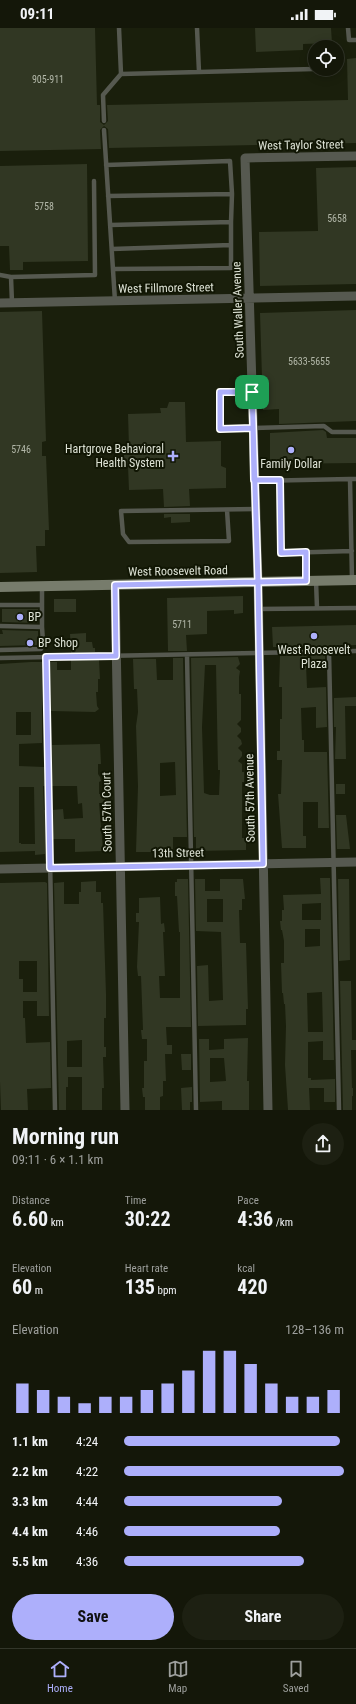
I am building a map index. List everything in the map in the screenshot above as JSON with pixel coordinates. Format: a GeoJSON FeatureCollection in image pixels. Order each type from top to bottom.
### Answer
{"type":"FeatureCollection","features":[{"type":"Feature","properties":{"kind":"main road","name":"West Roosevelt Road"},"geometry":{"type":"LineString","coordinates":[[0,587],[354,580]]}},
{"type":"Feature","properties":{"kind":"street","name":"West Taylor Street"},"geometry":{"type":"LineString","coordinates":[[246,158],[356,156]]}},
{"type":"Feature","properties":{"kind":"street","name":"South Waller Avenue"},"geometry":{"type":"LineString","coordinates":[[246,158],[258,582]]}},
{"type":"Feature","properties":{"kind":"street","name":"West Fillmore Street"},"geometry":{"type":"LineString","coordinates":[[0,303],[356,296]]}},
{"type":"Feature","properties":{"kind":"street","name":"South 57th Avenue"},"geometry":{"type":"LineString","coordinates":[[258,582],[268,1110]]}},
{"type":"Feature","properties":{"kind":"street","name":"South 57th Court"},"geometry":{"type":"LineString","coordinates":[[115,585],[125,1110]]}},
{"type":"Feature","properties":{"kind":"street","name":"13th Street"},"geometry":{"type":"LineString","coordinates":[[0,869],[356,862]]}},
{"type":"Feature","properties":{"kind":"lane"},"geometry":{"type":"LineString","coordinates":[[104,120],[103,95],[121,74],[119,28]]}},
{"type":"Feature","properties":{"kind":"lane"},"geometry":{"type":"LineString","coordinates":[[197,28],[198,72]]}},
{"type":"Feature","properties":{"kind":"lane"},"geometry":{"type":"LineString","coordinates":[[348,28],[349,40],[356,40]]}},
{"type":"Feature","properties":{"kind":"lane"},"geometry":{"type":"LineString","coordinates":[[121,74],[308,70]]}},
{"type":"Feature","properties":{"kind":"lane"},"geometry":{"type":"LineString","coordinates":[[104,130],[115,301]]}},
{"type":"Feature","properties":{"kind":"lane"},"geometry":{"type":"LineString","coordinates":[[106,165],[230,161],[232,194],[231,268],[114,269]]}},
{"type":"Feature","properties":{"kind":"lane"},"geometry":{"type":"LineString","coordinates":[[0,275],[11,277],[95,275],[94,181]]}},
{"type":"Feature","properties":{"kind":"lane"},"geometry":{"type":"LineString","coordinates":[[108,196],[232,194]]}},
{"type":"Feature","properties":{"kind":"lane"},"geometry":{"type":"LineString","coordinates":[[110,225],[231,222]]}},
{"type":"Feature","properties":{"kind":"lane"},"geometry":{"type":"LineString","coordinates":[[112,249],[231,245]]}},
{"type":"Feature","properties":{"kind":"lane"},"geometry":{"type":"LineString","coordinates":[[11,277],[12,303]]}},
{"type":"Feature","properties":{"kind":"lane"},"geometry":{"type":"LineString","coordinates":[[252,392],[220,392],[220,429],[324,426],[332,432],[356,432]]}},
{"type":"Feature","properties":{"kind":"lane"},"geometry":{"type":"LineString","coordinates":[[350,479],[354,580]]}},
{"type":"Feature","properties":{"kind":"lane"},"geometry":{"type":"LineString","coordinates":[[254,480],[356,479]]}},
{"type":"Feature","properties":{"kind":"lane"},"geometry":{"type":"LineString","coordinates":[[280,480],[281,553],[352,551]]}},
{"type":"Feature","properties":{"kind":"lane"},"geometry":{"type":"LineString","coordinates":[[227,510],[229,541],[129,542],[123,534],[121,512],[256,509]]}},
{"type":"Feature","properties":{"kind":"lane"},"geometry":{"type":"LineString","coordinates":[[306,552],[317,608]]}},
{"type":"Feature","properties":{"kind":"lane"},"geometry":{"type":"LineString","coordinates":[[0,650],[41,649],[43,642],[42,586]]}},
{"type":"Feature","properties":{"kind":"lane"},"geometry":{"type":"LineString","coordinates":[[0,605],[42,605]]}},
{"type":"Feature","properties":{"kind":"lane"},"geometry":{"type":"LineString","coordinates":[[258,609],[356,608]]}},
{"type":"Feature","properties":{"kind":"lane"},"geometry":{"type":"LineString","coordinates":[[0,626],[42,627]]}},
{"type":"Feature","properties":{"kind":"lane"},"geometry":{"type":"LineString","coordinates":[[0,658],[356,651]]}},
{"type":"Feature","properties":{"kind":"lane"},"geometry":{"type":"LineString","coordinates":[[329,652],[339,1110]]}},
{"type":"Feature","properties":{"kind":"lane"},"geometry":{"type":"LineString","coordinates":[[187,655],[196,1110]]}},
{"type":"Feature","properties":{"kind":"lane"},"geometry":{"type":"LineString","coordinates":[[46,657],[55,1110]]}},
{"type":"Feature","properties":{"kind":"building"},"geometry":{"type":"Polygon","coordinates":[[[0,28],[95,28],[97,105],[100,105],[100,122],[104,125],[108,121],[107,105],[348,100],[347,59],[356,58],[356,143],[109,148],[108,129],[104,126],[100,130],[101,149],[0,151],[0,28]]]}},
{"type":"Feature","properties":{"kind":"building"},"geometry":{"type":"Polygon","coordinates":[[[255,28],[331,28],[332,40],[308,40],[308,44],[303,44],[303,50],[256,52],[255,28]]]}},
{"type":"Feature","properties":{"kind":"building"},"geometry":{"type":"Polygon","coordinates":[[[87,164],[88,261],[23,262],[23,270],[10,270],[9,246],[0,246],[0,166],[87,164]]]}},
{"type":"Feature","properties":{"kind":"building"},"geometry":{"type":"Polygon","coordinates":[[[356,167],[356,284],[260,286],[259,232],[318,231],[316,168],[356,167]]]}},
{"type":"Feature","properties":{"kind":"building"},"geometry":{"type":"Polygon","coordinates":[[[356,310],[356,421],[279,424],[279,409],[263,410],[260,313],[356,310]]]}},
{"type":"Feature","properties":{"kind":"building"},"geometry":{"type":"Polygon","coordinates":[[[42,311],[46,441],[42,442],[42,456],[46,456],[49,530],[45,530],[45,546],[36,546],[37,572],[0,573],[0,312],[42,311]]]}},
{"type":"Feature","properties":{"kind":"building","name":"Hartgrove Behavioral Health System"},"geometry":{"type":"Polygon","coordinates":[[[169,402],[185,402],[186,442],[221,441],[221,466],[226,468],[226,488],[189,489],[190,506],[164,507],[163,489],[129,490],[128,466],[124,462],[124,449],[129,447],[128,414],[161,413],[160,408],[167,408],[169,402]]]}},
{"type":"Feature","properties":{"kind":"building"},"geometry":{"type":"Polygon","coordinates":[[[323,430],[326,432],[327,438],[356,438],[356,463],[270,464],[270,433],[323,430]]]}},
{"type":"Feature","properties":{"kind":"building"},"geometry":{"type":"Polygon","coordinates":[[[164,514],[190,514],[190,522],[171,523],[171,517],[164,518],[164,514]]]}},
{"type":"Feature","properties":{"kind":"building"},"geometry":{"type":"Polygon","coordinates":[[[243,596],[243,613],[234,614],[234,610],[207,611],[207,634],[186,635],[187,651],[168,651],[167,598],[243,596]]]}},
{"type":"Feature","properties":{"kind":"building"},"geometry":{"type":"Polygon","coordinates":[[[54,599],[76,599],[76,612],[54,612],[54,599]]]}},
{"type":"Feature","properties":{"kind":"building","name":"BP"},"geometry":{"type":"Polygon","coordinates":[[[2,609],[38,609],[38,623],[2,622],[2,609]]]}},
{"type":"Feature","properties":{"kind":"building","name":"West Roosevelt Plaza"},"geometry":{"type":"Polygon","coordinates":[[[356,625],[356,645],[280,649],[280,647],[273,647],[272,627],[356,625]]]}},
{"type":"Feature","properties":{"kind":"building"},"geometry":{"type":"Polygon","coordinates":[[[2,630],[38,631],[38,645],[0,646],[0,634],[3,634],[2,630]]]}},
{"type":"Feature","properties":{"kind":"building"},"geometry":{"type":"Polygon","coordinates":[[[86,633],[86,642],[92,642],[95,652],[71,653],[70,634],[86,633]]]}},
{"type":"Feature","properties":{"kind":"building"},"geometry":{"type":"Polygon","coordinates":[[[325,655],[325,665],[306,665],[307,688],[326,687],[327,727],[316,728],[316,707],[301,708],[304,752],[327,752],[329,828],[318,828],[318,802],[303,802],[303,836],[306,836],[306,848],[282,848],[278,794],[281,794],[282,760],[277,760],[277,751],[280,751],[280,719],[282,719],[282,687],[279,687],[280,656],[325,655]]]}},
{"type":"Feature","properties":{"kind":"building"},"geometry":{"type":"Polygon","coordinates":[[[238,657],[240,664],[236,668],[240,671],[239,694],[241,694],[241,720],[237,724],[241,728],[241,732],[237,736],[241,740],[242,744],[238,748],[242,752],[242,756],[238,761],[242,764],[242,772],[244,772],[244,782],[242,782],[242,838],[246,838],[246,850],[196,851],[196,837],[194,837],[191,658],[238,657]],[[205,665],[202,727],[204,793],[210,795],[219,795],[220,770],[218,770],[216,665],[205,665]]]}},
{"type":"Feature","properties":{"kind":"building"},"geometry":{"type":"Polygon","coordinates":[[[173,658],[183,658],[187,837],[173,837],[173,852],[136,852],[138,786],[136,726],[138,712],[137,689],[134,689],[133,659],[156,659],[157,680],[173,680],[173,658]],[[175,762],[160,763],[160,796],[176,795],[175,762]]]}},
{"type":"Feature","properties":{"kind":"building"},"geometry":{"type":"Polygon","coordinates":[[[71,660],[99,660],[100,679],[98,679],[98,692],[96,692],[97,706],[99,709],[95,712],[51,711],[50,662],[57,662],[57,670],[71,670],[71,660]]]}},
{"type":"Feature","properties":{"kind":"building"},"geometry":{"type":"Polygon","coordinates":[[[42,662],[42,743],[19,744],[19,766],[44,767],[45,786],[43,786],[45,810],[45,854],[35,855],[35,851],[0,852],[0,664],[42,662]],[[16,712],[16,735],[31,735],[31,712],[16,712]],[[19,787],[19,843],[35,844],[34,787],[19,787]]]}},
{"type":"Feature","properties":{"kind":"building"},"geometry":{"type":"Polygon","coordinates":[[[356,697],[356,706],[345,706],[346,759],[335,759],[336,727],[334,727],[334,698],[356,697]]]}},
{"type":"Feature","properties":{"kind":"building"},"geometry":{"type":"Polygon","coordinates":[[[100,744],[101,764],[98,764],[98,774],[101,781],[99,782],[99,794],[105,794],[105,803],[99,803],[103,851],[75,852],[75,839],[53,839],[53,810],[63,809],[64,819],[83,818],[82,803],[78,804],[77,786],[52,786],[52,745],[100,744]]]}},
{"type":"Feature","properties":{"kind":"building"},"geometry":{"type":"Polygon","coordinates":[[[336,784],[345,784],[345,794],[336,794],[336,784]]]}},
{"type":"Feature","properties":{"kind":"building"},"geometry":{"type":"Polygon","coordinates":[[[336,815],[346,815],[350,849],[337,849],[336,815]]]}},
{"type":"Feature","properties":{"kind":"building"},"geometry":{"type":"Polygon","coordinates":[[[320,878],[330,878],[334,1060],[323,1060],[323,1041],[308,1042],[308,1078],[311,1078],[311,1080],[335,1079],[335,1102],[324,1102],[324,1088],[309,1088],[310,1110],[288,1110],[285,1065],[285,1004],[282,993],[281,963],[284,963],[284,941],[280,921],[282,921],[282,910],[284,910],[283,895],[321,894],[320,878]],[[321,903],[302,904],[302,920],[321,920],[321,903]],[[305,929],[305,947],[320,946],[320,929],[305,929]],[[322,992],[307,993],[308,1032],[323,1032],[322,992]]]}},
{"type":"Feature","properties":{"kind":"building"},"geometry":{"type":"Polygon","coordinates":[[[177,879],[188,879],[191,1027],[166,1027],[167,1045],[172,1045],[172,1054],[165,1054],[166,1081],[163,1081],[163,1096],[160,1097],[160,1110],[145,1110],[145,1097],[143,1097],[142,1088],[144,1088],[144,1061],[147,1061],[147,1039],[142,1039],[141,1030],[143,1030],[141,976],[138,976],[137,967],[139,922],[136,922],[136,913],[139,913],[139,898],[160,897],[161,924],[164,923],[165,932],[163,932],[165,976],[159,976],[160,998],[180,998],[180,932],[177,896],[175,896],[175,882],[177,882],[177,879]]]}},
{"type":"Feature","properties":{"kind":"building"},"geometry":{"type":"Polygon","coordinates":[[[195,879],[205,879],[205,891],[220,891],[220,879],[243,879],[245,899],[242,899],[242,910],[239,910],[240,943],[246,943],[248,1009],[246,1009],[246,1025],[198,1026],[197,966],[208,965],[209,1001],[223,1000],[221,932],[196,931],[195,879]],[[207,899],[207,922],[223,922],[223,899],[207,899]]]}},
{"type":"Feature","properties":{"kind":"building"},"geometry":{"type":"Polygon","coordinates":[[[338,879],[349,879],[350,960],[339,961],[338,879]]]}},
{"type":"Feature","properties":{"kind":"building"},"geometry":{"type":"Polygon","coordinates":[[[96,881],[96,892],[101,892],[101,903],[103,903],[106,994],[104,1047],[106,1047],[106,1057],[103,1057],[104,1088],[102,1088],[102,1110],[82,1110],[82,1077],[68,1077],[68,1087],[66,1087],[66,1110],[59,1110],[54,883],[64,882],[64,904],[79,904],[81,882],[96,881]],[[82,1040],[67,1041],[67,1067],[82,1067],[82,1040]]]}},
{"type":"Feature","properties":{"kind":"building"},"geometry":{"type":"Polygon","coordinates":[[[0,883],[47,883],[49,1016],[37,1016],[37,1001],[23,1001],[23,1018],[25,1018],[26,1043],[50,1042],[51,1088],[27,1089],[28,1110],[1,1110],[0,883]],[[19,961],[19,979],[23,979],[23,992],[37,992],[37,961],[19,961]]]}},
{"type":"Feature","properties":{"kind":"building"},"geometry":{"type":"Polygon","coordinates":[[[340,981],[351,981],[352,1040],[356,1040],[356,1050],[351,1050],[353,1088],[352,1110],[343,1110],[340,981]]]}},
{"type":"Feature","properties":{"kind":"building"},"geometry":{"type":"Polygon","coordinates":[[[248,1038],[247,1081],[249,1081],[249,1110],[222,1110],[222,1101],[200,1102],[199,1039],[209,1039],[209,1050],[224,1049],[224,1039],[248,1038]],[[210,1058],[210,1082],[226,1081],[224,1058],[210,1058]]]}},
{"type":"Feature","properties":{"kind":"building"},"geometry":{"type":"Polygon","coordinates":[[[181,1054],[191,1054],[191,1070],[182,1070],[181,1054]]]}},
{"type":"Feature","properties":{"kind":"building"},"geometry":{"type":"Polygon","coordinates":[[[192,1087],[192,1102],[190,1102],[190,1110],[182,1110],[181,1088],[192,1087]]]}},
{"type":"Feature","properties":{"kind":"place","name":"Family Dollar"},"geometry":{"type":"Point","coordinates":[291,450]}},
{"type":"Feature","properties":{"kind":"place","name":"Hartgrove Behavioral Health System"},"geometry":{"type":"Point","coordinates":[173,456]}},
{"type":"Feature","properties":{"kind":"place","name":"BP"},"geometry":{"type":"Point","coordinates":[20,617]}},
{"type":"Feature","properties":{"kind":"place","name":"West Roosevelt Plaza"},"geometry":{"type":"Point","coordinates":[314,636]}},
{"type":"Feature","properties":{"kind":"place","name":"BP Shop"},"geometry":{"type":"Point","coordinates":[30,643]}},
{"type":"Feature","properties":{"kind":"route"},"geometry":{"type":"LineString","coordinates":[[252,392],[220,392],[220,429],[253,428],[254,480],[280,480],[281,553],[306,552],[306,581],[258,582],[263,864],[50,868],[46,657],[116,656],[115,585],[258,582],[254,480],[252,392]]}}]}
